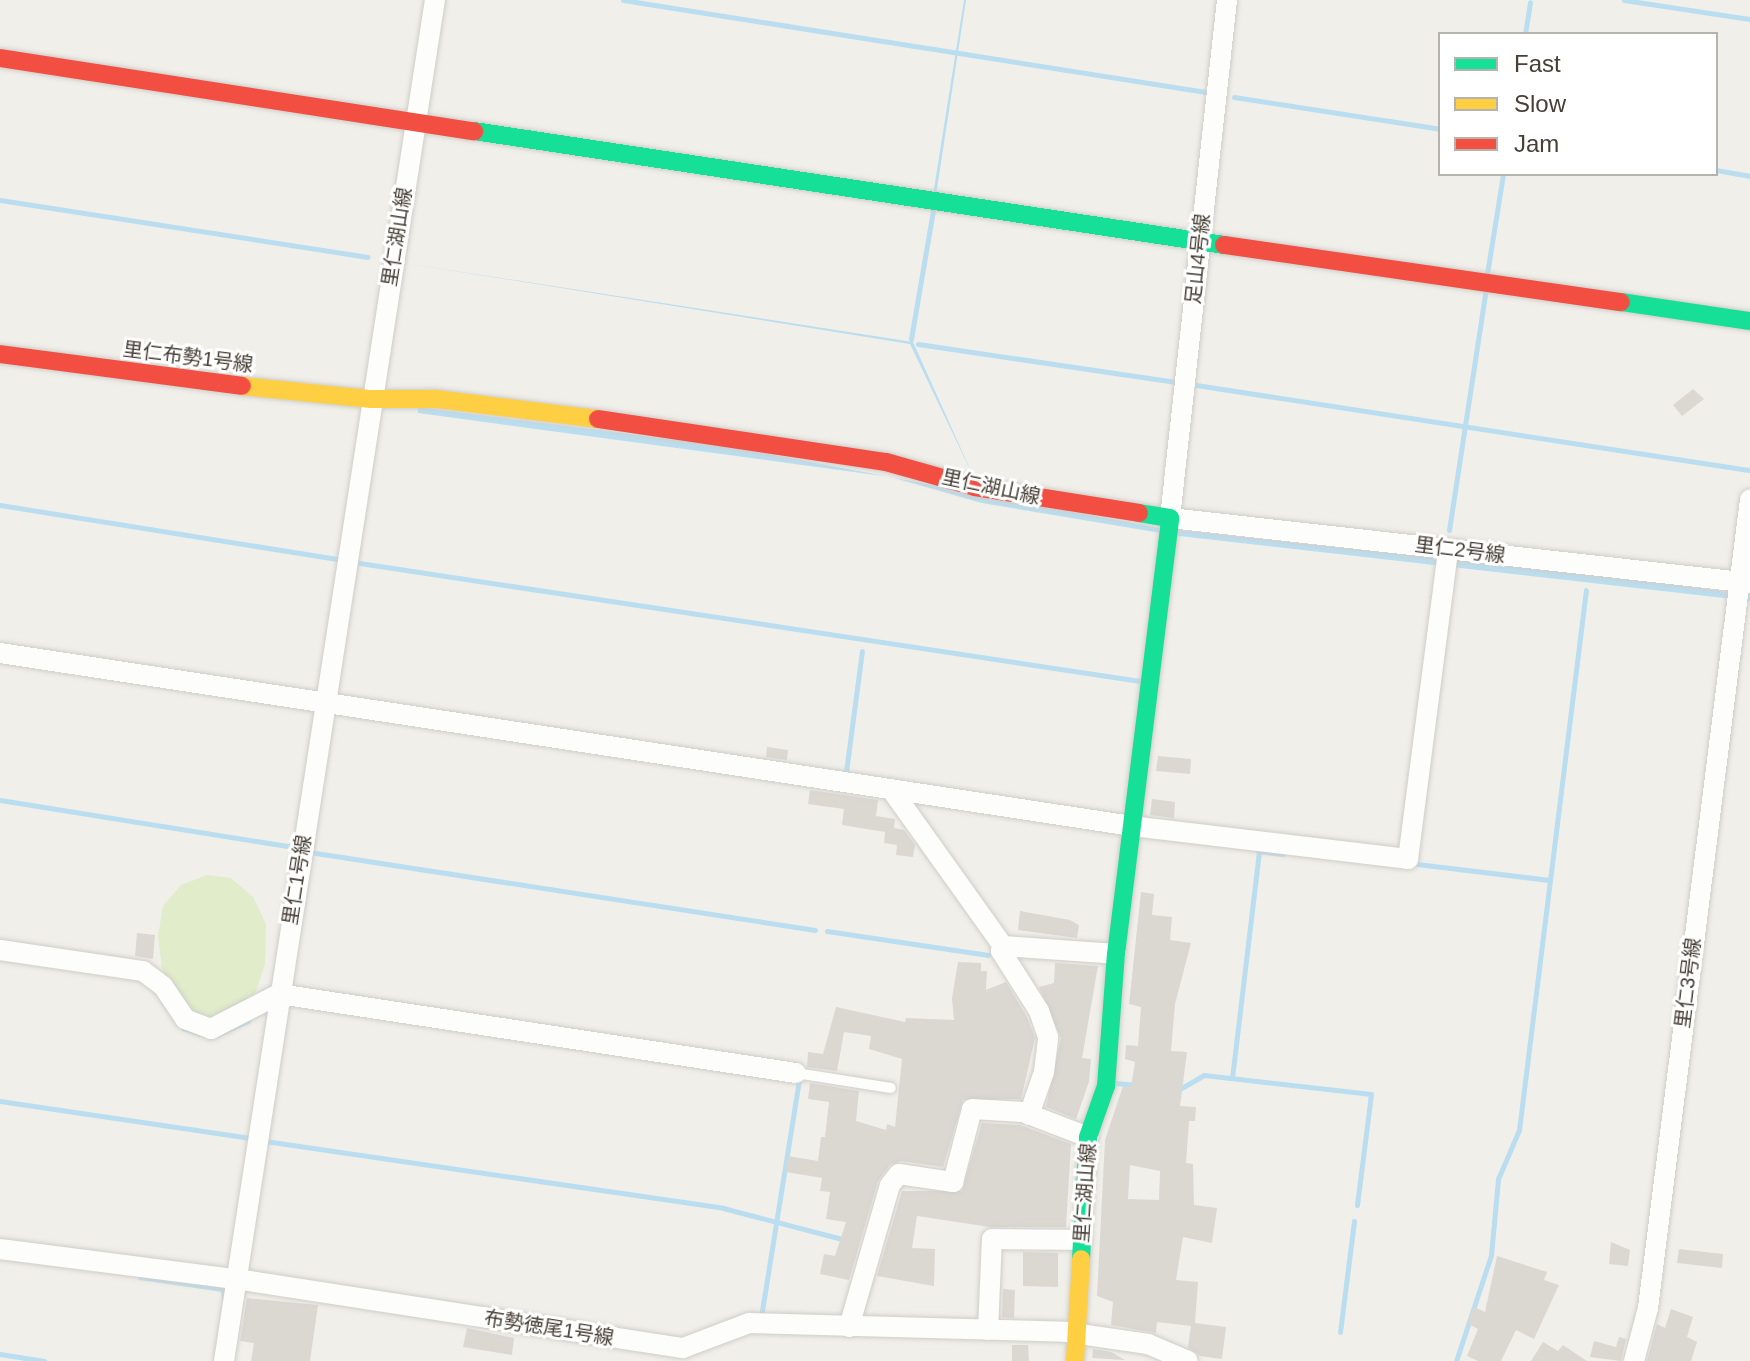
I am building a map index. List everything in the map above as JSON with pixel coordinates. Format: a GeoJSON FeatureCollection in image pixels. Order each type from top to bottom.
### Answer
{"type":"FeatureCollection","features":[{"type":"Feature","properties":{"kind":"street","name":"里仁湖山線"},"geometry":{"type":"LineString","coordinates":[[435,0],[371,399],[437,399],[886,462],[975,487],[1170,518],[1116,954],[1106,1086],[1088,1137],[1075,1361]]}},
{"type":"Feature","properties":{"kind":"street","name":"足山4号線"},"geometry":{"type":"LineString","coordinates":[[1170,518],[1227,0]]}},
{"type":"Feature","properties":{"kind":"street"},"geometry":{"type":"LineString","coordinates":[[0,58],[1750,321]]}},
{"type":"Feature","properties":{"kind":"street","name":"里仁布勢1号線"},"geometry":{"type":"LineString","coordinates":[[0,354],[371,399]]}},
{"type":"Feature","properties":{"kind":"street","name":"里仁1号線"},"geometry":{"type":"LineString","coordinates":[[224,1361],[371,399]]}},
{"type":"Feature","properties":{"kind":"street","name":"里仁3号線"},"geometry":{"type":"LineString","coordinates":[[1634,1361],[1648,1308],[1735,604],[1745,583],[1750,499]]}},
{"type":"Feature","properties":{"kind":"street","name":"里仁2号線"},"geometry":{"type":"LineString","coordinates":[[1170,518],[1745,583]]}},
{"type":"Feature","properties":{"kind":"street"},"geometry":{"type":"LineString","coordinates":[[0,653],[1132,826],[1408,859],[1448,549]]}},
{"type":"Feature","properties":{"kind":"street"},"geometry":{"type":"LineString","coordinates":[[891,789],[1003,946],[1048,1037],[1044,1072],[1029,1115]]}},
{"type":"Feature","properties":{"kind":"street"},"geometry":{"type":"LineString","coordinates":[[1003,946],[1116,954]]}},
{"type":"Feature","properties":{"kind":"street"},"geometry":{"type":"LineString","coordinates":[[0,950],[143,971],[163,986],[185,1019],[211,1029],[279,994],[796,1073]]}},
{"type":"Feature","properties":{"kind":"street"},"geometry":{"type":"LineString","coordinates":[[849,1327],[896,1177],[912,1174],[953,1182],[972,1109],[1029,1115],[1088,1137]]}},
{"type":"Feature","properties":{"kind":"street"},"geometry":{"type":"LineString","coordinates":[[988,1330],[992,1239],[1082,1240]]}},
{"type":"Feature","properties":{"kind":"street","name":"布勢徳尾1号線"},"geometry":{"type":"LineString","coordinates":[[0,1249],[683,1348],[749,1323],[988,1330],[1075,1336],[1148,1344],[1188,1361]]}},
{"type":"Feature","properties":{"kind":"lane"},"geometry":{"type":"LineString","coordinates":[[796,1073],[891,1088]]}},
{"type":"Feature","properties":{"kind":"green space"},"geometry":{"type":"Polygon","coordinates":[[[207,875],[231,878],[253,897],[266,924],[265,964],[255,994],[215,1019],[195,1014],[170,985],[162,968],[158,936],[163,906],[181,885],[207,875]]]}},
{"type":"Feature","properties":{"kind":"water"},"geometry":{"type":"Polygon","coordinates":[[[964,0],[936,195],[933,195],[964,0]]]}},
{"type":"Feature","properties":{"kind":"water"},"geometry":{"type":"Polygon","coordinates":[[[398,262],[913,342],[975,480],[910,344],[398,262]]]}},
{"type":"Feature","properties":{"kind":"water"},"geometry":{"type":"Polygon","coordinates":[[[418,407],[731,447],[886,476],[418,413],[418,407]]]}},
{"type":"Feature","properties":{"kind":"water"},"geometry":{"type":"Polygon","coordinates":[[[894,478],[1159,528],[1642,580],[1750,595],[1750,601],[1179,536],[982,503],[894,478]]]}},
{"type":"Feature","properties":{"kind":"building"},"geometry":{"type":"Polygon","coordinates":[[[1693,389],[1704,399],[1682,416],[1673,405],[1693,389]]]}},
{"type":"Feature","properties":{"kind":"building"},"geometry":{"type":"Polygon","coordinates":[[[767,747],[788,750],[787,760],[766,757],[767,747]]]}},
{"type":"Feature","properties":{"kind":"building"},"geometry":{"type":"Polygon","coordinates":[[[1158,756],[1191,759],[1190,774],[1156,771],[1158,756]]]}},
{"type":"Feature","properties":{"kind":"building"},"geometry":{"type":"Polygon","coordinates":[[[810,790],[878,800],[876,816],[895,819],[894,828],[904,830],[915,845],[913,857],[896,855],[897,845],[884,843],[885,832],[842,825],[844,809],[808,804],[810,790]]]}},
{"type":"Feature","properties":{"kind":"building"},"geometry":{"type":"Polygon","coordinates":[[[1152,799],[1175,802],[1174,818],[1150,815],[1152,799]]]}},
{"type":"Feature","properties":{"kind":"building"},"geometry":{"type":"Polygon","coordinates":[[[1141,892],[1154,894],[1152,915],[1172,917],[1170,940],[1191,943],[1175,1004],[1171,1051],[1187,1052],[1180,1106],[1196,1107],[1195,1121],[1189,1121],[1186,1163],[1193,1164],[1194,1205],[1217,1208],[1212,1243],[1183,1237],[1176,1280],[1198,1282],[1195,1323],[1226,1327],[1222,1359],[1200,1356],[1188,1347],[1191,1326],[1157,1322],[1156,1333],[1111,1325],[1113,1302],[1097,1296],[1105,1140],[1123,1086],[1131,1087],[1135,1062],[1125,1059],[1126,1045],[1138,1046],[1141,1007],[1129,1004],[1141,892]],[[1130,1165],[1128,1199],[1159,1200],[1160,1171],[1130,1165]]]}},
{"type":"Feature","properties":{"kind":"building"},"geometry":{"type":"Polygon","coordinates":[[[1020,911],[1070,920],[1079,925],[1077,938],[1018,930],[1020,911]]]}},
{"type":"Feature","properties":{"kind":"building"},"geometry":{"type":"Polygon","coordinates":[[[137,933],[155,935],[153,959],[135,956],[137,933]]]}},
{"type":"Feature","properties":{"kind":"building"},"geometry":{"type":"Polygon","coordinates":[[[958,962],[981,963],[981,971],[987,971],[986,990],[1006,982],[1027,1017],[1035,1038],[1021,1099],[963,1100],[943,1167],[901,1161],[890,1165],[878,1181],[849,1280],[820,1274],[824,1254],[835,1256],[846,1222],[826,1219],[830,1192],[820,1191],[822,1178],[786,1172],[788,1156],[818,1161],[821,1137],[825,1137],[829,1102],[808,1099],[810,1083],[859,1091],[856,1121],[886,1130],[887,1124],[895,1127],[902,1059],[869,1049],[871,1036],[844,1032],[837,1071],[807,1067],[808,1052],[823,1054],[836,1007],[905,1022],[906,1018],[954,1020],[952,998],[958,962]]]}},
{"type":"Feature","properties":{"kind":"building"},"geometry":{"type":"Polygon","coordinates":[[[1055,963],[1098,966],[1082,1058],[1091,1059],[1089,1082],[1076,1119],[1046,1107],[1061,1038],[1039,987],[1054,983],[1055,963]]]}},
{"type":"Feature","properties":{"kind":"building"},"geometry":{"type":"Polygon","coordinates":[[[982,1123],[1020,1125],[1071,1144],[1066,1227],[990,1227],[917,1216],[912,1248],[935,1249],[934,1286],[877,1276],[902,1191],[962,1191],[982,1123]]]}},
{"type":"Feature","properties":{"kind":"building"},"geometry":{"type":"Polygon","coordinates":[[[1611,1242],[1630,1250],[1628,1266],[1609,1264],[1611,1242]]]}},
{"type":"Feature","properties":{"kind":"building"},"geometry":{"type":"Polygon","coordinates":[[[1679,1249],[1723,1254],[1722,1268],[1677,1263],[1679,1249]]]}},
{"type":"Feature","properties":{"kind":"building"},"geometry":{"type":"Polygon","coordinates":[[[1023,1252],[1058,1253],[1058,1287],[1023,1286],[1023,1252]]]}},
{"type":"Feature","properties":{"kind":"building"},"geometry":{"type":"Polygon","coordinates":[[[1497,1256],[1547,1272],[1544,1280],[1559,1285],[1534,1339],[1516,1330],[1501,1361],[1478,1361],[1467,1356],[1478,1329],[1467,1323],[1474,1307],[1485,1312],[1497,1256]]]}},
{"type":"Feature","properties":{"kind":"building"},"geometry":{"type":"Polygon","coordinates":[[[1003,1289],[1015,1290],[1014,1318],[1002,1317],[1003,1289]]]}},
{"type":"Feature","properties":{"kind":"building"},"geometry":{"type":"Polygon","coordinates":[[[247,1298],[318,1305],[310,1361],[251,1361],[254,1343],[240,1341],[247,1298]]]}},
{"type":"Feature","properties":{"kind":"building"},"geometry":{"type":"Polygon","coordinates":[[[1671,1309],[1693,1317],[1687,1337],[1697,1342],[1691,1361],[1647,1361],[1657,1324],[1665,1328],[1671,1309]]]}},
{"type":"Feature","properties":{"kind":"building"},"geometry":{"type":"Polygon","coordinates":[[[467,1328],[514,1338],[512,1355],[463,1347],[467,1328]]]}},
{"type":"Feature","properties":{"kind":"building"},"geometry":{"type":"Polygon","coordinates":[[[1619,1337],[1626,1339],[1621,1361],[1590,1357],[1594,1341],[1616,1347],[1619,1337]]]}},
{"type":"Feature","properties":{"kind":"building"},"geometry":{"type":"Polygon","coordinates":[[[1543,1342],[1558,1351],[1563,1345],[1587,1361],[1531,1361],[1543,1342]]]}},
{"type":"Feature","properties":{"kind":"building"},"geometry":{"type":"Polygon","coordinates":[[[1012,1345],[1028,1345],[1029,1361],[1012,1361],[1012,1345]]]}},
{"type":"Feature","properties":{"kind":"building"},"geometry":{"type":"Polygon","coordinates":[[[1093,1349],[1111,1352],[1125,1360],[1092,1358],[1093,1349]]]}},
{"type":"Feature","properties":{"kind":"waterway"},"geometry":{"type":"LineString","coordinates":[[623,0],[1206,92]]}},
{"type":"Feature","properties":{"kind":"waterway"},"geometry":{"type":"LineString","coordinates":[[1624,0],[1750,19]]}},
{"type":"Feature","properties":{"kind":"waterway"},"geometry":{"type":"LineString","coordinates":[[1525,32],[1530,2]]}},
{"type":"Feature","properties":{"kind":"waterway"},"geometry":{"type":"LineString","coordinates":[[1234,97],[1438,129]]}},
{"type":"Feature","properties":{"kind":"waterway"},"geometry":{"type":"LineString","coordinates":[[1718,170],[1750,176]]}},
{"type":"Feature","properties":{"kind":"waterway"},"geometry":{"type":"LineString","coordinates":[[1487,274],[1503,176]]}},
{"type":"Feature","properties":{"kind":"waterway"},"geometry":{"type":"LineString","coordinates":[[0,200],[368,257]]}},
{"type":"Feature","properties":{"kind":"waterway"},"geometry":{"type":"LineString","coordinates":[[911,339],[933,210]]}},
{"type":"Feature","properties":{"kind":"waterway"},"geometry":{"type":"LineString","coordinates":[[1449,530],[1485,294]]}},
{"type":"Feature","properties":{"kind":"waterway"},"geometry":{"type":"LineString","coordinates":[[918,344],[1174,382]]}},
{"type":"Feature","properties":{"kind":"waterway"},"geometry":{"type":"LineString","coordinates":[[1196,385],[1748,470]]}},
{"type":"Feature","properties":{"kind":"waterway"},"geometry":{"type":"LineString","coordinates":[[0,505],[339,559]]}},
{"type":"Feature","properties":{"kind":"waterway"},"geometry":{"type":"LineString","coordinates":[[353,562],[1140,681]]}},
{"type":"Feature","properties":{"kind":"waterway"},"geometry":{"type":"LineString","coordinates":[[1456,1361],[1491,1255],[1498,1179],[1519,1130],[1586,590]]}},
{"type":"Feature","properties":{"kind":"waterway"},"geometry":{"type":"LineString","coordinates":[[846,772],[862,651]]}},
{"type":"Feature","properties":{"kind":"waterway"},"geometry":{"type":"LineString","coordinates":[[0,800],[292,847]]}},
{"type":"Feature","properties":{"kind":"waterway"},"geometry":{"type":"LineString","coordinates":[[1258,851],[1283,854]]}},
{"type":"Feature","properties":{"kind":"waterway"},"geometry":{"type":"LineString","coordinates":[[1232,1078],[1259,851]]}},
{"type":"Feature","properties":{"kind":"waterway"},"geometry":{"type":"LineString","coordinates":[[309,852],[815,930]]}},
{"type":"Feature","properties":{"kind":"waterway"},"geometry":{"type":"LineString","coordinates":[[1417,864],[1549,880]]}},
{"type":"Feature","properties":{"kind":"waterway"},"geometry":{"type":"LineString","coordinates":[[827,931],[988,955]]}},
{"type":"Feature","properties":{"kind":"waterway"},"geometry":{"type":"LineString","coordinates":[[214,1036],[248,1021]]}},
{"type":"Feature","properties":{"kind":"waterway"},"geometry":{"type":"LineString","coordinates":[[183,1028],[204,1035]]}},
{"type":"Feature","properties":{"kind":"waterway"},"geometry":{"type":"LineString","coordinates":[[1178,1090],[1204,1075],[1371,1094],[1357,1205]]}},
{"type":"Feature","properties":{"kind":"waterway"},"geometry":{"type":"LineString","coordinates":[[761,1317],[799,1079]]}},
{"type":"Feature","properties":{"kind":"waterway"},"geometry":{"type":"LineString","coordinates":[[1115,1083],[1137,1085]]}},
{"type":"Feature","properties":{"kind":"waterway"},"geometry":{"type":"LineString","coordinates":[[0,1101],[250,1138]]}},
{"type":"Feature","properties":{"kind":"waterway"},"geometry":{"type":"LineString","coordinates":[[265,1141],[723,1208],[846,1240]]}},
{"type":"Feature","properties":{"kind":"waterway"},"geometry":{"type":"LineString","coordinates":[[1340,1332],[1354,1221]]}},
{"type":"Feature","properties":{"kind":"waterway"},"geometry":{"type":"LineString","coordinates":[[140,1277],[223,1289],[224,1299]]}},
{"type":"Feature","properties":{"kind":"waterway"},"geometry":{"type":"LineString","coordinates":[[0,1354],[44,1361]]}},
{"type":"Feature","properties":{"kind":"traffic: fast"},"geometry":{"type":"LineString","coordinates":[[474,131],[1224,245]]}},
{"type":"Feature","properties":{"kind":"traffic: fast"},"geometry":{"type":"LineString","coordinates":[[1621,302],[1750,321]]}},
{"type":"Feature","properties":{"kind":"traffic: fast"},"geometry":{"type":"LineString","coordinates":[[1081,1259],[1088,1137],[1106,1086],[1116,954],[1170,518],[1139,513]]}},
{"type":"Feature","properties":{"kind":"traffic: slow"},"geometry":{"type":"LineString","coordinates":[[242,386],[371,399],[437,399],[598,419]]}},
{"type":"Feature","properties":{"kind":"traffic: slow"},"geometry":{"type":"LineString","coordinates":[[1075,1361],[1081,1259]]}},
{"type":"Feature","properties":{"kind":"traffic: jam"},"geometry":{"type":"LineString","coordinates":[[0,58],[474,131]]}},
{"type":"Feature","properties":{"kind":"traffic: jam"},"geometry":{"type":"LineString","coordinates":[[1224,245],[1621,302]]}},
{"type":"Feature","properties":{"kind":"traffic: jam"},"geometry":{"type":"LineString","coordinates":[[0,354],[242,386]]}},
{"type":"Feature","properties":{"kind":"traffic: jam"},"geometry":{"type":"LineString","coordinates":[[598,419],[886,462],[975,487],[1139,513]]}}]}
